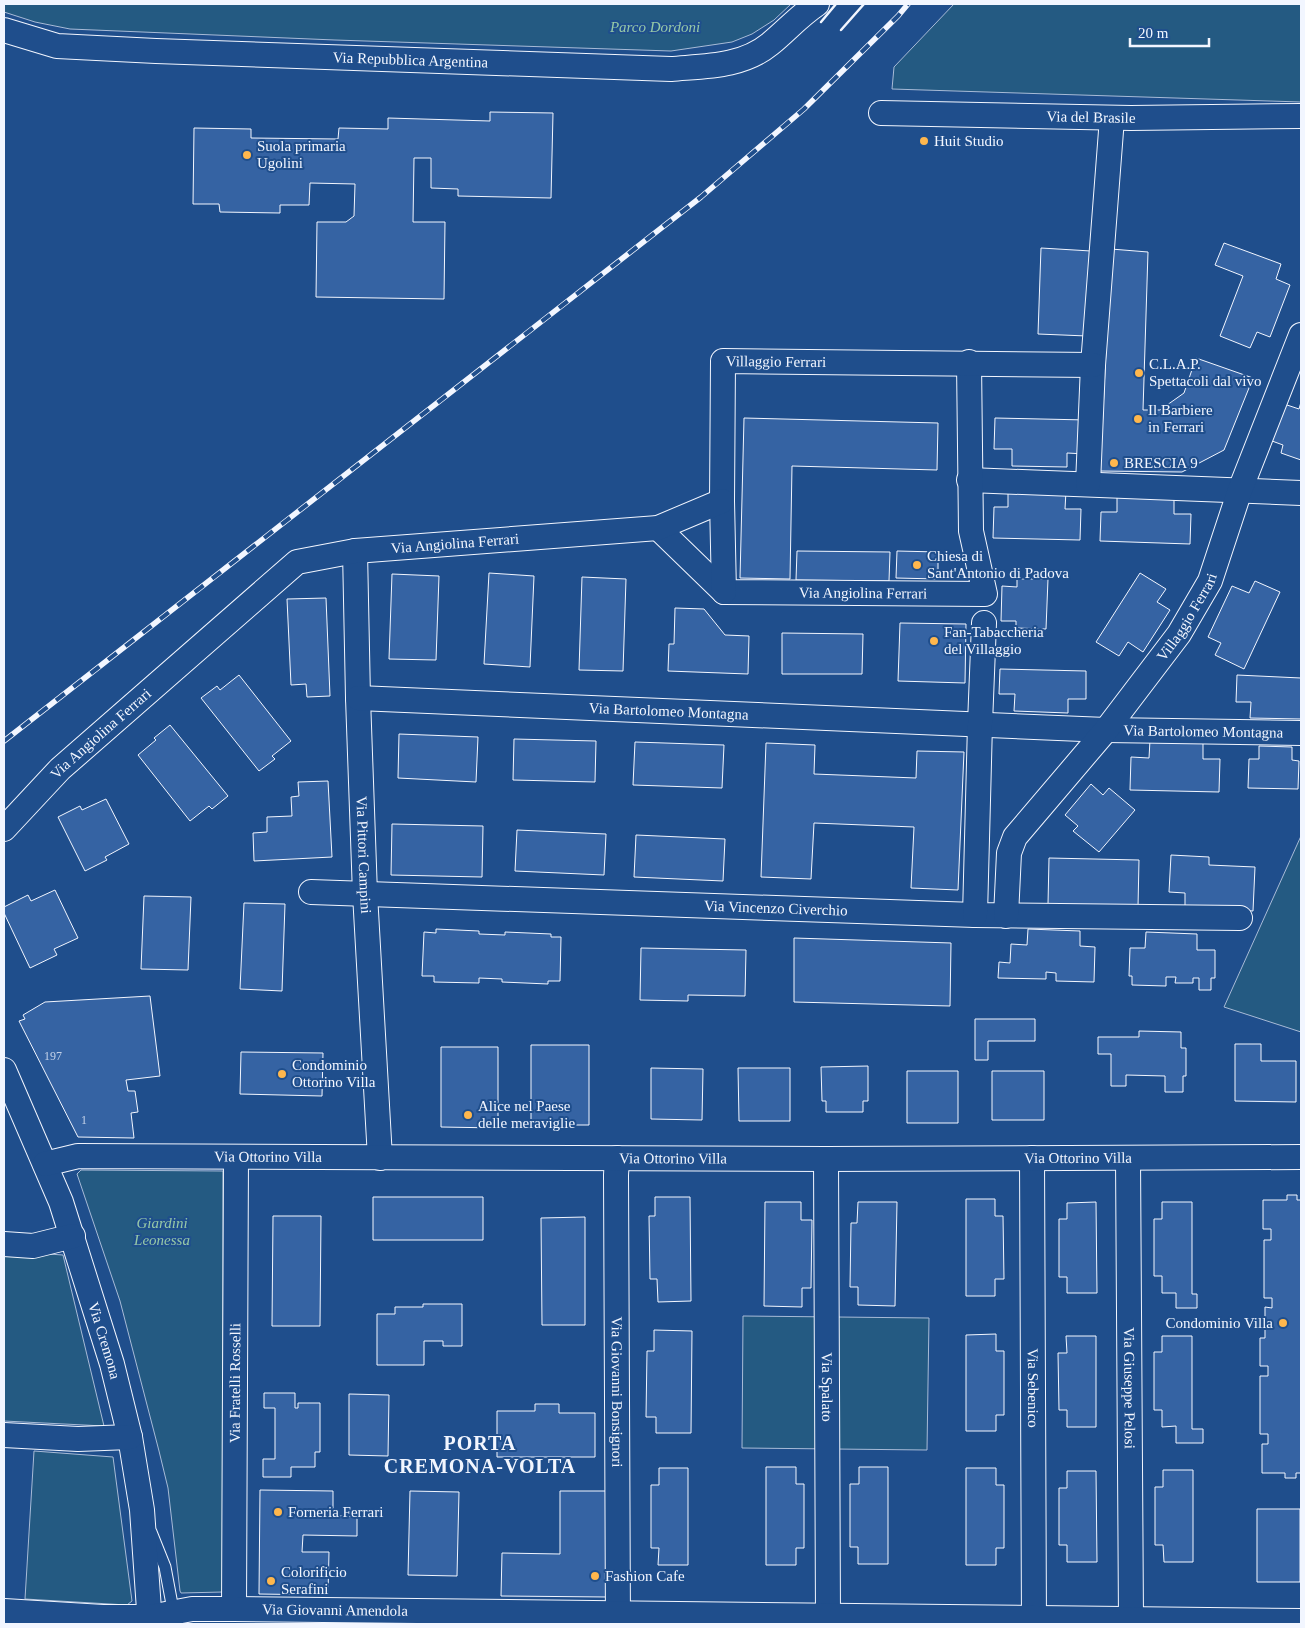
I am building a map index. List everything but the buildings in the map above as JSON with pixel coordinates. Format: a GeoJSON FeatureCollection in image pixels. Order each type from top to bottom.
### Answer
{"type":"FeatureCollection","features":[{"type":"Feature","properties":{"kind":"street","name":"Via Repubblica Argentina"},"geometry":{"type":"LineString","coordinates":[[4,30],[57,46],[670,69],[714,66],[749,57],[770,45],[808,7]]}},
{"type":"Feature","properties":{"kind":"street","name":"Via del Brasile"},"geometry":{"type":"LineString","coordinates":[[881,113],[1112,118],[1301,116]]}},
{"type":"Feature","properties":{"kind":"street"},"geometry":{"type":"LineString","coordinates":[[1088,484],[1093,365],[1112,118]]}},
{"type":"Feature","properties":{"kind":"street","name":"Villaggio Ferrari"},"geometry":{"type":"LineString","coordinates":[[1106,730],[1179,634],[1210,581],[1240,490],[1301,335]]}},
{"type":"Feature","properties":{"kind":"street","name":"Villaggio Ferrari"},"geometry":{"type":"LineString","coordinates":[[724,592],[722,501],[723,361],[969,362],[1093,365]]}},
{"type":"Feature","properties":{"kind":"street"},"geometry":{"type":"LineString","coordinates":[[969,362],[969,480],[1301,493]]}},
{"type":"Feature","properties":{"kind":"street","name":"Via Angiolina Ferrari"},"geometry":{"type":"LineString","coordinates":[[724,592],[985,594],[971,532],[969,480]]}},
{"type":"Feature","properties":{"kind":"street"},"geometry":{"type":"LineString","coordinates":[[722,501],[658,528],[724,592]]}},
{"type":"Feature","properties":{"kind":"street","name":"Via Angiolina Ferrari"},"geometry":{"type":"LineString","coordinates":[[4,829],[60,769],[296,562],[355,552],[658,528]]}},
{"type":"Feature","properties":{"kind":"street","name":"Via Pittori Campini"},"geometry":{"type":"LineString","coordinates":[[355,552],[365,894],[380,1158]]}},
{"type":"Feature","properties":{"kind":"street"},"geometry":{"type":"LineString","coordinates":[[975,915],[984,623]]}},
{"type":"Feature","properties":{"kind":"street","name":"Via Bartolomeo Montagna"},"geometry":{"type":"LineString","coordinates":[[358,698],[1106,730],[1301,733]]}},
{"type":"Feature","properties":{"kind":"street","name":"Via Bartolomeo Montagna"},"geometry":{"type":"LineString","coordinates":[[1006,916],[1009,853],[1014,837],[1106,730]]}},
{"type":"Feature","properties":{"kind":"street","name":"Via Vincenzo Civerchio"},"geometry":{"type":"LineString","coordinates":[[311,892],[1006,916],[1240,918]]}},
{"type":"Feature","properties":{"kind":"street","name":"Via Cremona"},"geometry":{"type":"LineString","coordinates":[[4,1070],[45,1164],[73,1236],[112,1364],[130,1436],[142,1510],[150,1621]]}},
{"type":"Feature","properties":{"kind":"street","name":"Via Ottorino Villa"},"geometry":{"type":"LineString","coordinates":[[45,1164],[78,1156],[826,1159],[1301,1157]]}},
{"type":"Feature","properties":{"kind":"street","name":"Via Fratelli Rosselli"},"geometry":{"type":"LineString","coordinates":[[234,1609],[236,1158]]}},
{"type":"Feature","properties":{"kind":"street","name":"Via Giovanni Bonsignori"},"geometry":{"type":"LineString","coordinates":[[617,1158],[618,1619]]}},
{"type":"Feature","properties":{"kind":"street","name":"Via Sebenico"},"geometry":{"type":"LineString","coordinates":[[1032,1158],[1034,1621]]}},
{"type":"Feature","properties":{"kind":"street","name":"Via Giuseppe Pelosi"},"geometry":{"type":"LineString","coordinates":[[1128,1158],[1131,1619]]}},
{"type":"Feature","properties":{"kind":"street","name":"Via Spalato"},"geometry":{"type":"LineString","coordinates":[[826,1159],[828,1615]]}},
{"type":"Feature","properties":{"kind":"street"},"geometry":{"type":"LineString","coordinates":[[4,1244],[33,1246],[73,1236]]}},
{"type":"Feature","properties":{"kind":"street"},"geometry":{"type":"LineString","coordinates":[[4,1435],[78,1439],[130,1436]]}},
{"type":"Feature","properties":{"kind":"street","name":"Via Giovanni Amendola"},"geometry":{"type":"LineString","coordinates":[[4,1611],[150,1621],[174,1618],[192,1609],[618,1619],[828,1615],[1034,1621],[1131,1619],[1301,1620]]}},
{"type":"Feature","properties":{"kind":"lane"},"geometry":{"type":"LineString","coordinates":[[142,1510],[165,1567],[174,1618]]}},
{"type":"Feature","properties":{"kind":"green space","name":"Parco Dordoni"},"geometry":{"type":"Polygon","coordinates":[[[4,4],[791,4],[774,20],[752,34],[732,42],[671,51],[70,29],[35,22],[4,12],[4,4]]]}},
{"type":"Feature","properties":{"kind":"green space"},"geometry":{"type":"Polygon","coordinates":[[[954,4],[1301,4],[1301,102],[892,89],[894,67],[954,4]]]}},
{"type":"Feature","properties":{"kind":"green space"},"geometry":{"type":"Polygon","coordinates":[[[1301,836],[1301,1032],[1224,1007],[1301,836]]]}},
{"type":"Feature","properties":{"kind":"green space","name":"Giardini Leonessa"},"geometry":{"type":"Polygon","coordinates":[[[81,1170],[223,1171],[223,1592],[181,1593],[180,1591],[168,1488],[120,1301],[77,1174],[81,1170]]]}},
{"type":"Feature","properties":{"kind":"green space"},"geometry":{"type":"Polygon","coordinates":[[[4,1251],[63,1255],[104,1426],[4,1421],[4,1251]]]}},
{"type":"Feature","properties":{"kind":"green space"},"geometry":{"type":"Polygon","coordinates":[[[743,1316],[929,1318],[927,1450],[742,1448],[743,1316]]]}},
{"type":"Feature","properties":{"kind":"green space"},"geometry":{"type":"Polygon","coordinates":[[[34,1451],[113,1457],[132,1601],[127,1605],[25,1599],[34,1451]]]}},
{"type":"Feature","properties":{"kind":"railway"},"geometry":{"type":"LineString","coordinates":[[4,741],[701,197],[804,109],[908,4]]}},
{"type":"Feature","properties":{"kind":"wall"},"geometry":{"type":"LineString","coordinates":[[821,22],[836,4]]}},
{"type":"Feature","properties":{"kind":"wall"},"geometry":{"type":"LineString","coordinates":[[841,30],[864,4]]}},
{"type":"Feature","properties":{"kind":"place","name":"Huit Studio"},"geometry":{"type":"Point","coordinates":[924,141]}},
{"type":"Feature","properties":{"kind":"place","name":"Suola primaria Ugolini"},"geometry":{"type":"Point","coordinates":[247,155]}},
{"type":"Feature","properties":{"kind":"place","name":"C.L.A.P. Spettacoli dal vivo"},"geometry":{"type":"Point","coordinates":[1139,373]}},
{"type":"Feature","properties":{"kind":"place","name":"Il Barbiere in Ferrari"},"geometry":{"type":"Point","coordinates":[1138,419]}},
{"type":"Feature","properties":{"kind":"place","name":"BRESCIA 9"},"geometry":{"type":"Point","coordinates":[1114,463]}},
{"type":"Feature","properties":{"kind":"place","name":"Chiesa di Sant'Antonio di Padova"},"geometry":{"type":"Point","coordinates":[917,565]}},
{"type":"Feature","properties":{"kind":"place","name":"Fan-Tabaccheria del Villaggio"},"geometry":{"type":"Point","coordinates":[934,641]}},
{"type":"Feature","properties":{"kind":"place","name":"Condominio Ottorino Villa"},"geometry":{"type":"Point","coordinates":[282,1074]}},
{"type":"Feature","properties":{"kind":"place","name":"Alice nel Paese delle meraviglie"},"geometry":{"type":"Point","coordinates":[468,1115]}},
{"type":"Feature","properties":{"kind":"place","name":"Condominio Villa"},"geometry":{"type":"Point","coordinates":[1283,1323]}},
{"type":"Feature","properties":{"kind":"place","name":"Forneria Ferrari"},"geometry":{"type":"Point","coordinates":[278,1512]}},
{"type":"Feature","properties":{"kind":"place","name":"Fashion Cafe"},"geometry":{"type":"Point","coordinates":[595,1576]}},
{"type":"Feature","properties":{"kind":"place","name":"Colorificio Serafini"},"geometry":{"type":"Point","coordinates":[271,1581]}},
{"type":"Feature","properties":{"kind":"district","name":"PORTA CREMONA-VOLTA"},"geometry":{"type":"Point","coordinates":[480,1454]}}]}
